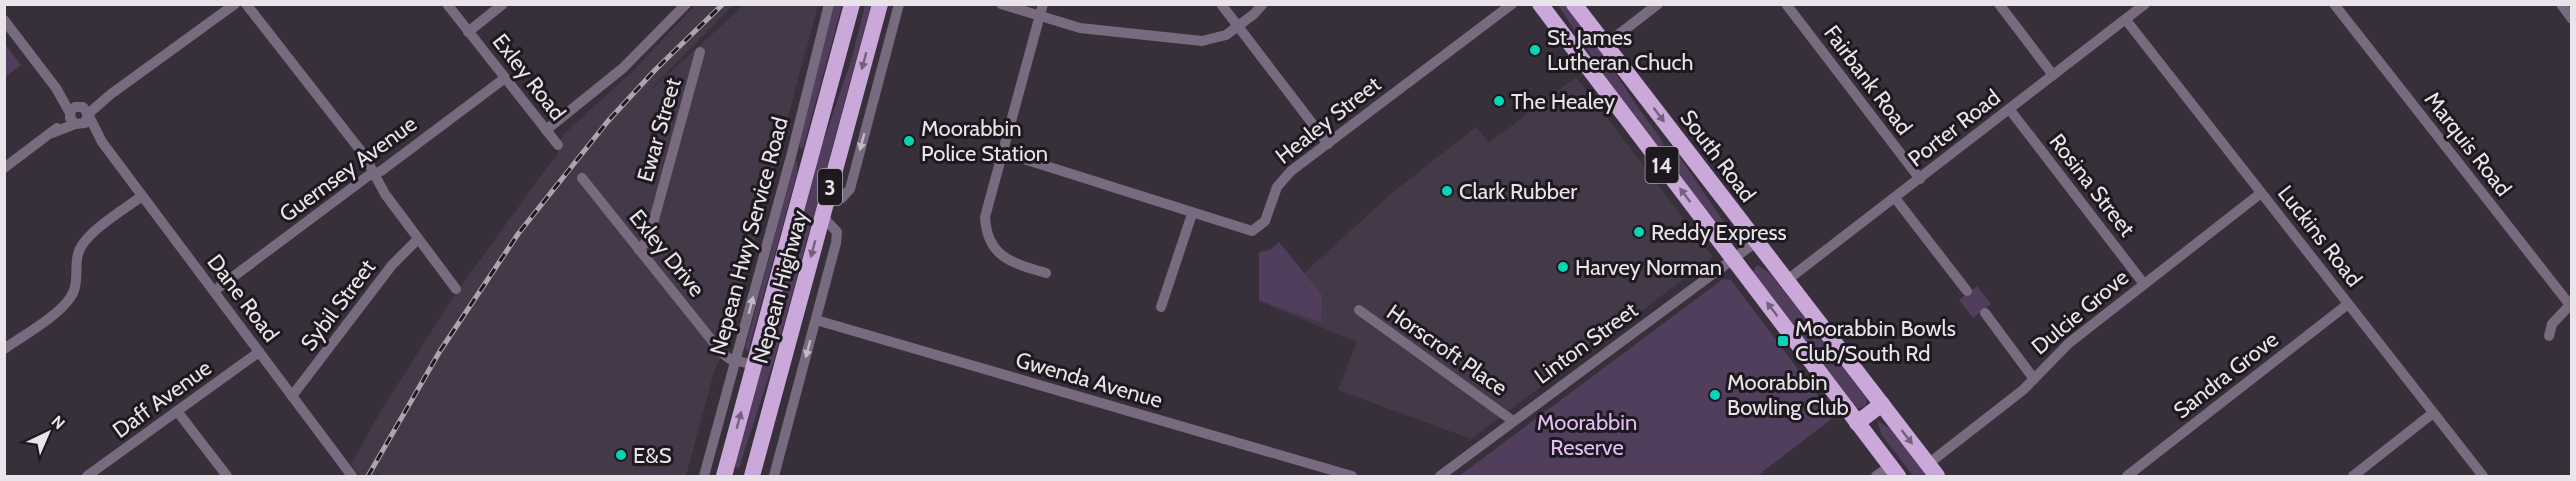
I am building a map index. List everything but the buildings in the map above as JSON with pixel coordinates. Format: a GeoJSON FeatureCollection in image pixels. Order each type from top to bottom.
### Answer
{"type":"FeatureCollection","features":[{"type":"Feature","properties":{"kind":"highway","name":"Nepean Highway"},"geometry":{"type":"LineString","coordinates":[[724,477],[852,4]]}},
{"type":"Feature","properties":{"kind":"highway","name":"Nepean Highway"},"geometry":{"type":"LineString","coordinates":[[752,477],[880,4]]}},
{"type":"Feature","properties":{"kind":"highway","name":"14"},"geometry":{"type":"LineString","coordinates":[[1539,4],[1857,423],[1888,473]]}},
{"type":"Feature","properties":{"kind":"highway","name":"South Road"},"geometry":{"type":"LineString","coordinates":[[1574,4],[1932,470]]}},
{"type":"Feature","properties":{"kind":"highway"},"geometry":{"type":"LineString","coordinates":[[1662,164],[1669,156],[1677,139]]}},
{"type":"Feature","properties":{"kind":"highway"},"geometry":{"type":"LineString","coordinates":[[1857,423],[1882,404]]}},
{"type":"Feature","properties":{"kind":"street"},"geometry":{"type":"LineString","coordinates":[[4,168],[235,4]]}},
{"type":"Feature","properties":{"kind":"street"},"geometry":{"type":"LineString","coordinates":[[246,4],[364,155],[385,194],[456,289]]}},
{"type":"Feature","properties":{"kind":"street","name":"Exley Road"},"geometry":{"type":"LineString","coordinates":[[447,4],[558,145]]}},
{"type":"Feature","properties":{"kind":"street"},"geometry":{"type":"LineString","coordinates":[[468,32],[503,4]]}},
{"type":"Feature","properties":{"kind":"street"},"geometry":{"type":"LineString","coordinates":[[546,130],[624,68],[686,4]]}},
{"type":"Feature","properties":{"kind":"street","name":"Nepean Hwy Service Road"},"geometry":{"type":"LineString","coordinates":[[704,477],[793,149],[829,4]]}},
{"type":"Feature","properties":{"kind":"street"},"geometry":{"type":"LineString","coordinates":[[774,477],[837,237],[824,208],[842,198],[850,189],[899,4]]}},
{"type":"Feature","properties":{"kind":"street"},"geometry":{"type":"LineString","coordinates":[[1001,4],[1041,10],[1091,29],[1202,41],[1216,38],[1262,5]]}},
{"type":"Feature","properties":{"kind":"street"},"geometry":{"type":"LineString","coordinates":[[1221,4],[1328,144]]}},
{"type":"Feature","properties":{"kind":"street","name":"Healey Street"},"geometry":{"type":"LineString","coordinates":[[1002,152],[1245,230],[1257,228],[1266,222],[1281,182],[1512,4]]}},
{"type":"Feature","properties":{"kind":"street"},"geometry":{"type":"LineString","coordinates":[[1605,45],[1658,4]]}},
{"type":"Feature","properties":{"kind":"street","name":"Fairbank Road"},"geometry":{"type":"LineString","coordinates":[[1786,4],[1920,179]]}},
{"type":"Feature","properties":{"kind":"street"},"geometry":{"type":"LineString","coordinates":[[1999,4],[2053,75]]}},
{"type":"Feature","properties":{"kind":"street","name":"Porter Road"},"geometry":{"type":"LineString","coordinates":[[1786,281],[2145,4]]}},
{"type":"Feature","properties":{"kind":"street","name":"Marquis Road"},"geometry":{"type":"LineString","coordinates":[[2334,4],[2571,305]]}},
{"type":"Feature","properties":{"kind":"street"},"geometry":{"type":"LineString","coordinates":[[2561,4],[2571,19]]}},
{"type":"Feature","properties":{"kind":"street"},"geometry":{"type":"LineString","coordinates":[[1041,10],[986,208],[988,236],[996,250],[1007,260],[1046,273]]}},
{"type":"Feature","properties":{"kind":"street","name":"Dane Road"},"geometry":{"type":"LineString","coordinates":[[4,20],[102,142],[350,473]]}},
{"type":"Feature","properties":{"kind":"street","name":"Luckins Road"},"geometry":{"type":"LineString","coordinates":[[2126,20],[2483,477]]}},
{"type":"Feature","properties":{"kind":"street","name":"Ewar Street"},"geometry":{"type":"LineString","coordinates":[[639,250],[649,238],[700,52]]}},
{"type":"Feature","properties":{"kind":"street","name":"Guernsey Avenue"},"geometry":{"type":"LineString","coordinates":[[214,291],[368,176],[381,171],[505,78]]}},
{"type":"Feature","properties":{"kind":"street","name":"Rosina Street"},"geometry":{"type":"LineString","coordinates":[[2010,110],[2144,284]]}},
{"type":"Feature","properties":{"kind":"street"},"geometry":{"type":"LineString","coordinates":[[793,149],[808,167]]}},
{"type":"Feature","properties":{"kind":"street","name":"Exley Drive"},"geometry":{"type":"LineString","coordinates":[[582,178],[722,353],[736,361],[754,366]]}},
{"type":"Feature","properties":{"kind":"street","name":"Dulcie Grove"},"geometry":{"type":"LineString","coordinates":[[1932,470],[2018,394],[2064,347],[2261,193]]}},
{"type":"Feature","properties":{"kind":"street"},"geometry":{"type":"LineString","coordinates":[[4,349],[64,305],[71,297],[76,285],[77,255],[82,245],[96,231],[142,196]]}},
{"type":"Feature","properties":{"kind":"street"},"geometry":{"type":"LineString","coordinates":[[1895,198],[1967,291]]}},
{"type":"Feature","properties":{"kind":"street"},"geometry":{"type":"LineString","coordinates":[[1161,307],[1192,214]]}},
{"type":"Feature","properties":{"kind":"street","name":"Sybil Street"},"geometry":{"type":"LineString","coordinates":[[292,396],[306,381],[392,265],[418,239]]}},
{"type":"Feature","properties":{"kind":"street","name":"Linton Street"},"geometry":{"type":"LineString","coordinates":[[1440,477],[1756,242]]}},
{"type":"Feature","properties":{"kind":"street","name":"Sandra Grove"},"geometry":{"type":"LineString","coordinates":[[2127,477],[2348,304]]}},
{"type":"Feature","properties":{"kind":"street"},"geometry":{"type":"LineString","coordinates":[[2549,336],[2552,324],[2571,305]]}},
{"type":"Feature","properties":{"kind":"street","name":"Horscroft Place"},"geometry":{"type":"LineString","coordinates":[[1359,310],[1514,421]]}},
{"type":"Feature","properties":{"kind":"street"},"geometry":{"type":"LineString","coordinates":[[1985,313],[2034,379]]}},
{"type":"Feature","properties":{"kind":"street","name":"Gwenda Avenue"},"geometry":{"type":"LineString","coordinates":[[816,320],[1352,477]]}},
{"type":"Feature","properties":{"kind":"street","name":"Daff Avenue"},"geometry":{"type":"LineString","coordinates":[[87,477],[259,352]]}},
{"type":"Feature","properties":{"kind":"street"},"geometry":{"type":"LineString","coordinates":[[177,411],[227,477]]}},
{"type":"Feature","properties":{"kind":"street"},"geometry":{"type":"LineString","coordinates":[[2353,477],[2433,413]]}},
{"type":"Feature","properties":{"kind":"shaded area"},"geometry":{"type":"Polygon","coordinates":[[[695,5],[733,5],[642,98],[744,5],[818,5],[727,343],[714,372],[686,476],[381,476],[378,472],[375,476],[360,476],[351,464],[382,409],[452,299],[553,159],[556,158],[563,135],[634,70],[695,5]]]}},
{"type":"Feature","properties":{"kind":"shaded area"},"geometry":{"type":"Polygon","coordinates":[[[1576,77],[1713,257],[1471,439],[1338,390],[1357,342],[1269,305],[1392,193],[1476,127],[1489,143],[1576,77]]]}},
{"type":"Feature","properties":{"kind":"green space"},"geometry":{"type":"Polygon","coordinates":[[[833,5],[842,5],[803,149],[800,148],[800,141],[833,5]]]}},
{"type":"Feature","properties":{"kind":"green space"},"geometry":{"type":"Polygon","coordinates":[[[865,5],[871,5],[776,354],[739,468],[735,467],[821,148],[851,61],[865,5]]]}},
{"type":"Feature","properties":{"kind":"green space"},"geometry":{"type":"Polygon","coordinates":[[[1558,5],[1565,5],[1608,61],[1663,142],[1664,156],[1617,95],[1558,5]]]}},
{"type":"Feature","properties":{"kind":"green space"},"geometry":{"type":"Polygon","coordinates":[[[5,44],[21,65],[4,77],[5,44]]]}},
{"type":"Feature","properties":{"kind":"green space"},"geometry":{"type":"Polygon","coordinates":[[[1675,150],[1732,234],[1735,242],[1729,239],[1670,163],[1675,150]]]}},
{"type":"Feature","properties":{"kind":"green space"},"geometry":{"type":"Polygon","coordinates":[[[795,161],[797,161],[797,173],[748,352],[745,348],[795,161]]]}},
{"type":"Feature","properties":{"kind":"green space"},"geometry":{"type":"Polygon","coordinates":[[[1279,242],[1322,295],[1321,322],[1259,301],[1259,252],[1270,250],[1279,242]]]}},
{"type":"Feature","properties":{"kind":"green space"},"geometry":{"type":"Polygon","coordinates":[[[1757,265],[1770,273],[1867,399],[1866,405],[1855,408],[1753,272],[1757,265]]]}},
{"type":"Feature","properties":{"kind":"green space","name":"Moorabbin Bowling Club"},"geometry":{"type":"Polygon","coordinates":[[[1723,279],[1731,280],[1834,417],[1757,476],[1459,476],[1723,279]]]}},
{"type":"Feature","properties":{"kind":"green space"},"geometry":{"type":"Polygon","coordinates":[[[1977,286],[1991,304],[1973,318],[1959,300],[1977,286]]]}},
{"type":"Feature","properties":{"kind":"green space"},"geometry":{"type":"Polygon","coordinates":[[[1877,420],[1890,429],[1927,476],[1913,476],[1881,434],[1877,420]]]}},
{"type":"Feature","properties":{"kind":"railway"},"geometry":{"type":"LineString","coordinates":[[368,476],[440,351],[518,234],[608,121],[655,70],[723,4]]}},
{"type":"Feature","properties":{"kind":"place","name":"St. James Lutheran Chuch"},"geometry":{"type":"Point","coordinates":[1535,50]}},
{"type":"Feature","properties":{"kind":"place","name":"The Healey"},"geometry":{"type":"Point","coordinates":[1499,101]}},
{"type":"Feature","properties":{"kind":"place","name":"Moorabbin Police Station"},"geometry":{"type":"Point","coordinates":[909,141]}},
{"type":"Feature","properties":{"kind":"place","name":"Clark Rubber"},"geometry":{"type":"Point","coordinates":[1447,191]}},
{"type":"Feature","properties":{"kind":"place","name":"Reddy Express"},"geometry":{"type":"Point","coordinates":[1639,232]}},
{"type":"Feature","properties":{"kind":"place","name":"Harvey Norman"},"geometry":{"type":"Point","coordinates":[1563,267]}},
{"type":"Feature","properties":{"kind":"place","name":"Moorabbin Bowls Club/South Rd"},"geometry":{"type":"Point","coordinates":[1783,341]}},
{"type":"Feature","properties":{"kind":"place","name":"Moorabbin Bowling Club"},"geometry":{"type":"Point","coordinates":[1715,395]}},
{"type":"Feature","properties":{"kind":"place","name":"E&S"},"geometry":{"type":"Point","coordinates":[621,455]}},
{"type":"Feature","properties":{"kind":"park label","name":"Moorabbin Reserve"},"geometry":{"type":"Point","coordinates":[1587,434]}}]}
